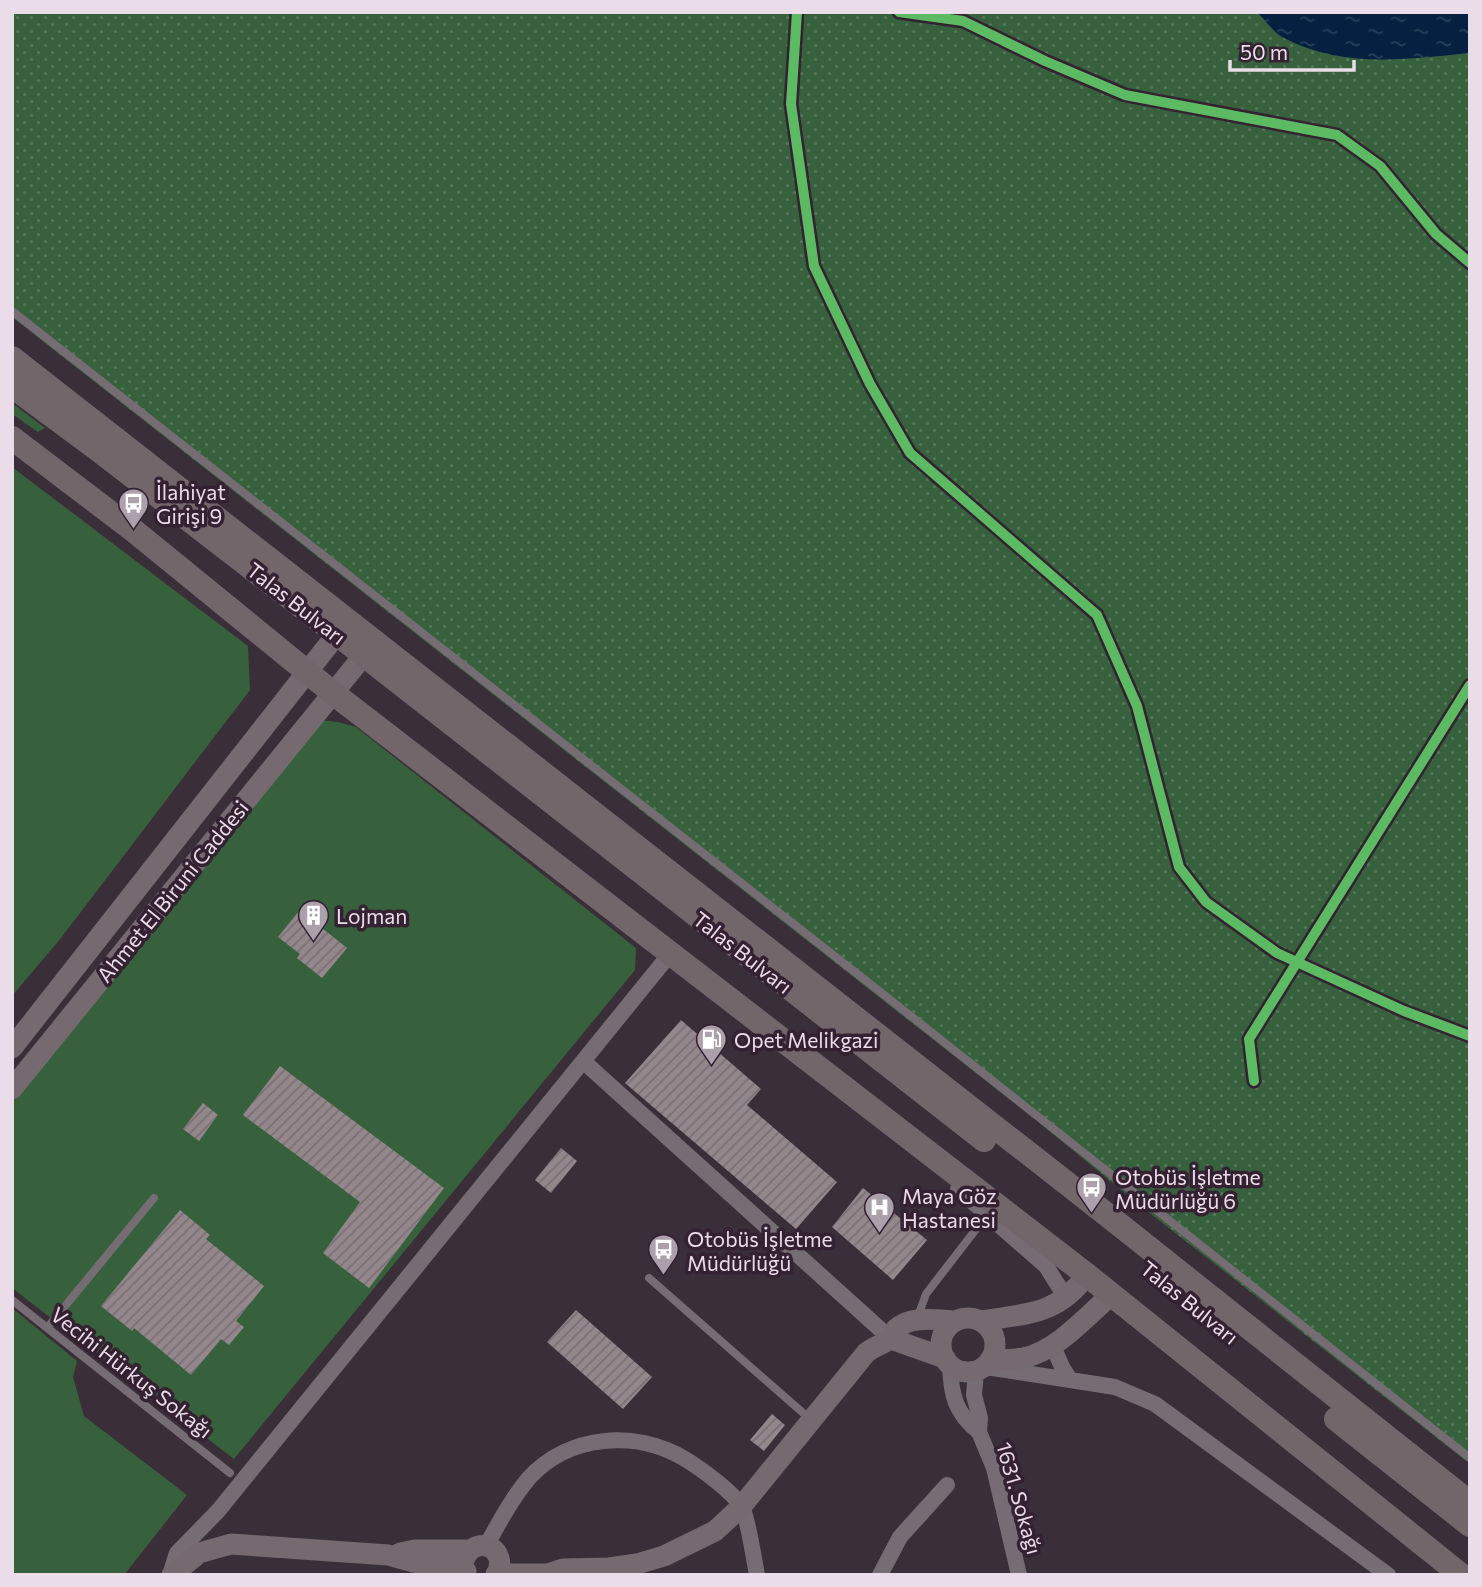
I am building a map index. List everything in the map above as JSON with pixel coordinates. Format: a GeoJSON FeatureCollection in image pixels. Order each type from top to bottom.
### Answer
{"type":"FeatureCollection","features":[{"type":"Feature","properties":{"kind":"main road"},"geometry":{"type":"LineString","coordinates":[[12,358],[1073,1188],[1470,1503]]}},
{"type":"Feature","properties":{"kind":"main road","name":"Talas Bulvarı"},"geometry":{"type":"LineString","coordinates":[[12,386],[96,447],[364,655],[1117,1244],[1470,1525]]}},
{"type":"Feature","properties":{"kind":"main road","name":"Talas Bulvarı"},"geometry":{"type":"LineString","coordinates":[[12,438],[133,530],[306,673],[1087,1275],[1461,1575]]}},
{"type":"Feature","properties":{"kind":"street","name":"Ahmet El Biruni Caddesi"},"geometry":{"type":"LineString","coordinates":[[12,1048],[337,634]]}},
{"type":"Feature","properties":{"kind":"street","name":"Ahmet El Biruni Caddesi"},"geometry":{"type":"LineString","coordinates":[[12,1089],[364,655]]}},
{"type":"Feature","properties":{"kind":"street"},"geometry":{"type":"LineString","coordinates":[[171,1575],[177,1553],[218,1511],[670,954]]}},
{"type":"Feature","properties":{"kind":"street"},"geometry":{"type":"LineString","coordinates":[[583,1061],[891,1339],[947,1362],[958,1370],[1024,1358],[1052,1344],[1111,1295]]}},
{"type":"Feature","properties":{"kind":"street"},"geometry":{"type":"LineString","coordinates":[[882,1118],[987,1216],[1046,1266],[1066,1298]]}},
{"type":"Feature","properties":{"kind":"street"},"geometry":{"type":"LineString","coordinates":[[171,1575],[199,1553],[231,1544],[388,1555],[468,1573],[464,1560],[548,1563],[563,1569],[609,1568],[664,1556],[715,1531],[741,1507],[866,1353],[891,1339],[896,1329],[917,1321],[956,1321],[964,1318],[981,1321],[1039,1311],[1066,1298],[1087,1275]]}},
{"type":"Feature","properties":{"kind":"street"},"geometry":{"type":"LineString","coordinates":[[947,1362],[941,1341],[944,1333],[956,1321]]}},
{"type":"Feature","properties":{"kind":"street"},"geometry":{"type":"LineString","coordinates":[[981,1321],[988,1326],[995,1343],[983,1366]]}},
{"type":"Feature","properties":{"kind":"street"},"geometry":{"type":"LineString","coordinates":[[1052,1344],[1070,1380]]}},
{"type":"Feature","properties":{"kind":"street","name":"1631. Sokağı"},"geometry":{"type":"LineString","coordinates":[[947,1362],[954,1401],[966,1422],[979,1432]]}},
{"type":"Feature","properties":{"kind":"street"},"geometry":{"type":"LineString","coordinates":[[983,1366],[1115,1387],[1155,1404],[1388,1575]]}},
{"type":"Feature","properties":{"kind":"street","name":"1631. Sokağı"},"geometry":{"type":"LineString","coordinates":[[983,1366],[974,1395],[980,1418],[979,1432],[994,1468],[1019,1575]]}},
{"type":"Feature","properties":{"kind":"street"},"geometry":{"type":"LineString","coordinates":[[489,1560],[519,1490],[530,1477],[559,1455],[594,1442],[625,1440],[643,1442],[677,1454],[712,1478],[741,1507],[757,1575]]}},
{"type":"Feature","properties":{"kind":"street"},"geometry":{"type":"LineString","coordinates":[[880,1575],[900,1537],[947,1486]]}},
{"type":"Feature","properties":{"kind":"street"},"geometry":{"type":"LineString","coordinates":[[388,1555],[415,1550],[489,1560]]}},
{"type":"Feature","properties":{"kind":"lane"},"geometry":{"type":"LineString","coordinates":[[12,311],[1470,1458]]}},
{"type":"Feature","properties":{"kind":"lane"},"geometry":{"type":"LineString","coordinates":[[47,1328],[154,1198]]}},
{"type":"Feature","properties":{"kind":"lane"},"geometry":{"type":"LineString","coordinates":[[917,1321],[926,1294],[987,1216]]}},
{"type":"Feature","properties":{"kind":"lane"},"geometry":{"type":"LineString","coordinates":[[649,1278],[813,1420]]}},
{"type":"Feature","properties":{"kind":"lane","name":"Vecihi Hürkuş Sokağı"},"geometry":{"type":"LineString","coordinates":[[12,1300],[230,1473]]}},
{"type":"Feature","properties":{"kind":"green space"},"geometry":{"type":"Polygon","coordinates":[[[12,12],[1470,12],[1470,1464],[12,317],[12,12]]]}},
{"type":"Feature","properties":{"kind":"green space"},"geometry":{"type":"Polygon","coordinates":[[[12,403],[45,428],[38,432],[12,414],[12,403]]]}},
{"type":"Feature","properties":{"kind":"green space"},"geometry":{"type":"Polygon","coordinates":[[[12,467],[248,646],[250,690],[61,938],[12,996],[12,467]]]}},
{"type":"Feature","properties":{"kind":"green space"},"geometry":{"type":"Polygon","coordinates":[[[319,720],[356,727],[636,948],[635,970],[234,1459],[12,1288],[12,1078],[319,720]]]}},
{"type":"Feature","properties":{"kind":"green space"},"geometry":{"type":"Polygon","coordinates":[[[12,1308],[77,1361],[73,1377],[84,1416],[187,1495],[124,1575],[12,1575],[12,1308]]]}},
{"type":"Feature","properties":{"kind":"water"},"geometry":{"type":"Polygon","coordinates":[[[1257,12],[1470,12],[1470,53],[1399,59],[1352,58],[1329,54],[1284,38],[1257,12]]]}},
{"type":"Feature","properties":{"kind":"building","name":"Lojman"},"geometry":{"type":"Polygon","coordinates":[[[304,905],[326,922],[322,928],[347,948],[322,978],[297,958],[300,954],[278,937],[304,905]]]}},
{"type":"Feature","properties":{"kind":"building"},"geometry":{"type":"Polygon","coordinates":[[[681,1020],[761,1089],[747,1105],[837,1182],[796,1229],[625,1083],[681,1020]]]}},
{"type":"Feature","properties":{"kind":"building"},"geometry":{"type":"Polygon","coordinates":[[[280,1066],[444,1188],[369,1288],[323,1253],[360,1202],[243,1115],[280,1066]]]}},
{"type":"Feature","properties":{"kind":"building"},"geometry":{"type":"Polygon","coordinates":[[[203,1103],[218,1115],[199,1141],[183,1129],[203,1103]]]}},
{"type":"Feature","properties":{"kind":"building"},"geometry":{"type":"Polygon","coordinates":[[[561,1148],[577,1161],[551,1193],[535,1180],[561,1148]]]}},
{"type":"Feature","properties":{"kind":"building","name":"Maya Göz Hastanesi"},"geometry":{"type":"Polygon","coordinates":[[[863,1188],[927,1240],[893,1280],[832,1227],[863,1188]]]}},
{"type":"Feature","properties":{"kind":"building"},"geometry":{"type":"Polygon","coordinates":[[[180,1210],[210,1235],[206,1239],[264,1286],[236,1321],[244,1327],[229,1345],[221,1339],[191,1375],[134,1328],[132,1331],[101,1306],[180,1210]]]}},
{"type":"Feature","properties":{"kind":"building"},"geometry":{"type":"Polygon","coordinates":[[[576,1310],[652,1377],[623,1409],[547,1342],[576,1310]]]}},
{"type":"Feature","properties":{"kind":"building"},"geometry":{"type":"Polygon","coordinates":[[[772,1414],[785,1425],[764,1451],[750,1440],[772,1414]]]}},
{"type":"Feature","properties":{"kind":"cycle path"},"geometry":{"type":"LineString","coordinates":[[797,12],[791,104],[814,266],[870,384],[910,453],[1097,615],[1137,706],[1179,867],[1206,902],[1277,953],[1404,1011],[1470,1036]]}},
{"type":"Feature","properties":{"kind":"cycle path"},"geometry":{"type":"LineString","coordinates":[[899,12],[963,21],[1045,61],[1125,95],[1337,135],[1380,166],[1436,234],[1470,263]]}},
{"type":"Feature","properties":{"kind":"cycle path"},"geometry":{"type":"LineString","coordinates":[[1254,1081],[1249,1039],[1470,685]]}},
{"type":"Feature","properties":{"kind":"place","name":"İlahiyat Girişi 9"},"geometry":{"type":"Point","coordinates":[133,530]}},
{"type":"Feature","properties":{"kind":"place","name":"Lojman"},"geometry":{"type":"Point","coordinates":[313,942]}},
{"type":"Feature","properties":{"kind":"place","name":"Opet Melikgazi"},"geometry":{"type":"Point","coordinates":[711,1066]}},
{"type":"Feature","properties":{"kind":"place","name":"Otobüs İşletme Müdürlüğü 6"},"geometry":{"type":"Point","coordinates":[1092,1215]}},
{"type":"Feature","properties":{"kind":"place","name":"Maya Göz Hastanesi"},"geometry":{"type":"Point","coordinates":[879,1234]}},
{"type":"Feature","properties":{"kind":"place","name":"Otobüs İşletme Müdürlüğü"},"geometry":{"type":"Point","coordinates":[664,1277]}}]}
